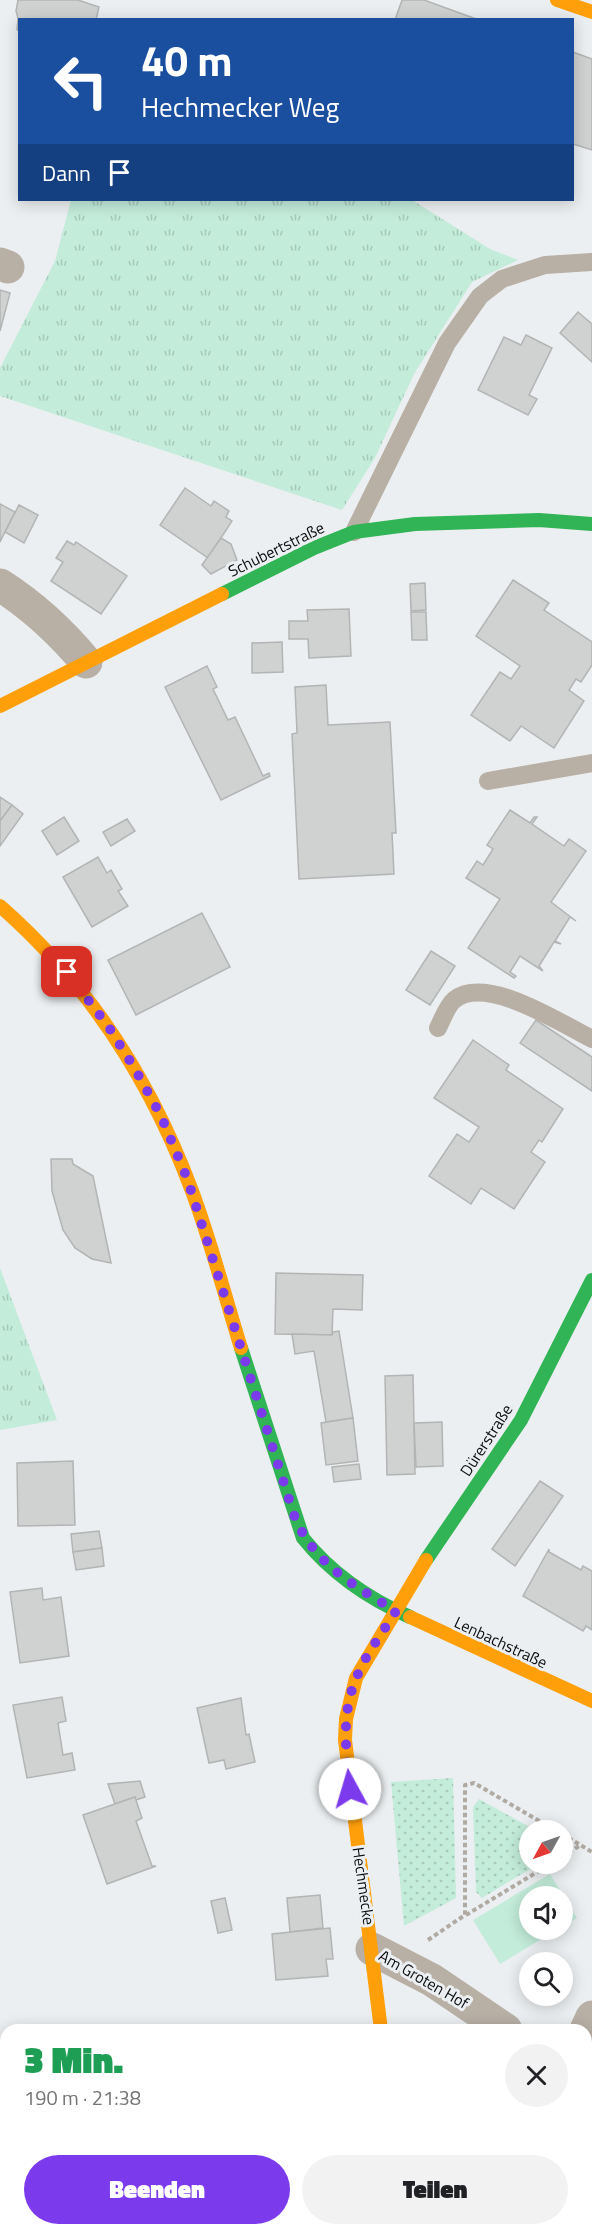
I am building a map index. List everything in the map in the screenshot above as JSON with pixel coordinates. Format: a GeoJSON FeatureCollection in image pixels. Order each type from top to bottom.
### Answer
{"type":"FeatureCollection","features":[{"type":"Feature","properties":{"kind":"street"},"geometry":{"type":"LineString","coordinates":[[558,0],[592,12]]}},
{"type":"Feature","properties":{"kind":"street","name":"Schubertstraße"},"geometry":{"type":"LineString","coordinates":[[0,706],[314,548],[354,532],[415,524],[480,520],[592,524]]}},
{"type":"Feature","properties":{"kind":"street"},"geometry":{"type":"LineString","coordinates":[[0,585],[21,598],[57,630],[86,662]]}},
{"type":"Feature","properties":{"kind":"street","name":"Lenbachstraße"},"geometry":{"type":"LineString","coordinates":[[0,906],[28,930],[88,998],[108,1026],[161,1116],[187,1178],[303,1538],[324,1562],[350,1584],[396,1611],[592,1701]]}},
{"type":"Feature","properties":{"kind":"street","name":"Dürerstraße"},"geometry":{"type":"LineString","coordinates":[[396,1611],[427,1558],[521,1420],[592,1280]]}},
{"type":"Feature","properties":{"kind":"street","name":"Hechmecke"},"geometry":{"type":"LineString","coordinates":[[381,2024],[384,1955],[350,1789],[345,1740],[346,1719],[356,1678],[396,1611]]}},
{"type":"Feature","properties":{"kind":"street","name":"Am Groten Hof"},"geometry":{"type":"LineString","coordinates":[[384,1955],[432,1980],[497,2024]]}},
{"type":"Feature","properties":{"kind":"lane"},"geometry":{"type":"LineString","coordinates":[[354,532],[447,343],[480,296],[502,279],[545,265],[592,261]]}},
{"type":"Feature","properties":{"kind":"lane"},"geometry":{"type":"LineString","coordinates":[[488,781],[592,763]]}},
{"type":"Feature","properties":{"kind":"lane"},"geometry":{"type":"LineString","coordinates":[[438,1028],[452,1001],[469,991],[506,996],[592,1039]]}},
{"type":"Feature","properties":{"kind":"path"},"geometry":{"type":"LineString","coordinates":[[465,1916],[465,1785],[474,1783],[538,1820]]}},
{"type":"Feature","properties":{"kind":"path"},"geometry":{"type":"LineString","coordinates":[[573,1840],[592,1852]]}},
{"type":"Feature","properties":{"kind":"path"},"geometry":{"type":"LineString","coordinates":[[573,1850],[581,1845]]}},
{"type":"Feature","properties":{"kind":"path"},"geometry":{"type":"LineString","coordinates":[[384,1955],[465,1916],[534,1874]]}},
{"type":"Feature","properties":{"kind":"green space"},"geometry":{"type":"Polygon","coordinates":[[[71,201],[414,201],[490,249],[518,260],[472,282],[414,374],[375,458],[342,510],[0,396],[0,368],[55,261],[71,201]]]}},
{"type":"Feature","properties":{"kind":"green space"},"geometry":{"type":"Polygon","coordinates":[[[0,1268],[57,1420],[0,1430],[0,1268]]]}},
{"type":"Feature","properties":{"kind":"green space"},"geometry":{"type":"Polygon","coordinates":[[[453,1778],[456,1898],[404,1926],[391,1782],[453,1778]]]}},
{"type":"Feature","properties":{"kind":"green space"},"geometry":{"type":"Polygon","coordinates":[[[479,1799],[519,1821],[519,1874],[522,1874],[482,1898],[476,1892],[473,1807],[479,1799]]]}},
{"type":"Feature","properties":{"kind":"green space"},"geometry":{"type":"Polygon","coordinates":[[[550,1874],[557,1886],[530,1886],[550,1874]]]}},
{"type":"Feature","properties":{"kind":"green space"},"geometry":{"type":"Polygon","coordinates":[[[519,1893],[519,1940],[540,1940],[500,1964],[473,1920],[519,1893]]]}},
{"type":"Feature","properties":{"kind":"building"},"geometry":{"type":"Polygon","coordinates":[[[18,0],[78,0],[99,7],[96,18],[18,18],[16,11],[18,0]]]}},
{"type":"Feature","properties":{"kind":"building"},"geometry":{"type":"Polygon","coordinates":[[[402,0],[424,0],[474,18],[396,18],[402,0]]]}},
{"type":"Feature","properties":{"kind":"building"},"geometry":{"type":"Polygon","coordinates":[[[574,52],[592,59],[592,150],[574,144],[574,52]]]}},
{"type":"Feature","properties":{"kind":"building"},"geometry":{"type":"Polygon","coordinates":[[[0,290],[10,293],[0,331],[0,290]]]}},
{"type":"Feature","properties":{"kind":"building"},"geometry":{"type":"Polygon","coordinates":[[[578,312],[592,324],[592,362],[560,333],[578,312]]]}},
{"type":"Feature","properties":{"kind":"building"},"geometry":{"type":"Polygon","coordinates":[[[526,335],[552,348],[529,395],[537,399],[528,415],[478,390],[504,337],[521,345],[526,335]]]}},
{"type":"Feature","properties":{"kind":"building"},"geometry":{"type":"Polygon","coordinates":[[[185,488],[211,506],[214,501],[229,511],[226,517],[232,521],[208,558],[160,525],[185,488]]]}},
{"type":"Feature","properties":{"kind":"building"},"geometry":{"type":"Polygon","coordinates":[[[0,504],[15,512],[0,542],[0,504]]]}},
{"type":"Feature","properties":{"kind":"building"},"geometry":{"type":"Polygon","coordinates":[[[19,505],[38,515],[24,543],[5,532],[19,505]]]}},
{"type":"Feature","properties":{"kind":"building"},"geometry":{"type":"Polygon","coordinates":[[[221,538],[231,544],[237,560],[211,574],[202,565],[221,538]]]}},
{"type":"Feature","properties":{"kind":"building"},"geometry":{"type":"Polygon","coordinates":[[[67,541],[74,545],[76,542],[127,576],[101,614],[51,581],[63,562],[56,558],[67,541]]]}},
{"type":"Feature","properties":{"kind":"building"},"geometry":{"type":"Polygon","coordinates":[[[513,580],[549,603],[544,610],[592,642],[592,665],[581,682],[576,679],[569,690],[584,701],[554,748],[521,726],[510,741],[471,715],[500,672],[511,679],[520,666],[476,636],[513,580]]]}},
{"type":"Feature","properties":{"kind":"building"},"geometry":{"type":"Polygon","coordinates":[[[425,583],[426,610],[411,611],[410,584],[425,583]]]}},
{"type":"Feature","properties":{"kind":"building"},"geometry":{"type":"Polygon","coordinates":[[[349,609],[351,656],[309,658],[308,639],[289,639],[289,621],[308,621],[307,610],[349,609]]]}},
{"type":"Feature","properties":{"kind":"building"},"geometry":{"type":"Polygon","coordinates":[[[411,612],[426,612],[427,640],[412,640],[411,612]]]}},
{"type":"Feature","properties":{"kind":"building"},"geometry":{"type":"Polygon","coordinates":[[[282,642],[283,672],[252,673],[252,643],[282,642]]]}},
{"type":"Feature","properties":{"kind":"building"},"geometry":{"type":"Polygon","coordinates":[[[207,666],[217,687],[213,689],[228,720],[235,717],[263,776],[269,773],[270,776],[221,800],[165,687],[207,666]]]}},
{"type":"Feature","properties":{"kind":"building"},"geometry":{"type":"Polygon","coordinates":[[[326,685],[328,725],[390,722],[396,833],[392,833],[394,874],[299,879],[292,734],[297,733],[295,687],[326,685]]]}},
{"type":"Feature","properties":{"kind":"building"},"geometry":{"type":"Polygon","coordinates":[[[0,797],[12,805],[0,821],[0,797]]]}},
{"type":"Feature","properties":{"kind":"building"},"geometry":{"type":"Polygon","coordinates":[[[12,805],[23,814],[0,846],[0,821],[12,805]]]}},
{"type":"Feature","properties":{"kind":"building"},"geometry":{"type":"Polygon","coordinates":[[[510,810],[530,823],[534,817],[537,817],[532,824],[564,846],[569,839],[586,851],[551,902],[576,921],[570,917],[555,941],[561,944],[554,942],[539,966],[543,971],[520,956],[510,972],[516,976],[514,978],[468,948],[500,899],[466,878],[477,861],[483,865],[493,849],[487,845],[510,810]]]}},
{"type":"Feature","properties":{"kind":"building"},"geometry":{"type":"Polygon","coordinates":[[[64,817],[79,841],[57,855],[42,831],[64,817]]]}},
{"type":"Feature","properties":{"kind":"building"},"geometry":{"type":"Polygon","coordinates":[[[127,819],[135,831],[111,846],[103,832],[127,819]]]}},
{"type":"Feature","properties":{"kind":"building"},"geometry":{"type":"Polygon","coordinates":[[[98,857],[107,873],[111,870],[122,889],[118,891],[128,906],[92,927],[63,877],[98,857]]]}},
{"type":"Feature","properties":{"kind":"building"},"geometry":{"type":"Polygon","coordinates":[[[202,913],[230,967],[136,1015],[108,960],[202,913]]]}},
{"type":"Feature","properties":{"kind":"building"},"geometry":{"type":"Polygon","coordinates":[[[431,951],[455,966],[430,1005],[406,990],[431,951]]]}},
{"type":"Feature","properties":{"kind":"building"},"geometry":{"type":"Polygon","coordinates":[[[536,1020],[592,1057],[592,1091],[520,1043],[536,1020]]]}},
{"type":"Feature","properties":{"kind":"building"},"geometry":{"type":"Polygon","coordinates":[[[473,1040],[509,1065],[506,1070],[563,1109],[542,1142],[539,1140],[531,1152],[545,1162],[514,1209],[481,1188],[471,1204],[429,1176],[457,1134],[469,1142],[479,1127],[434,1098],[473,1040]]]}},
{"type":"Feature","properties":{"kind":"building"},"geometry":{"type":"Polygon","coordinates":[[[51,1159],[72,1159],[73,1164],[93,1176],[111,1263],[92,1259],[75,1248],[63,1230],[52,1191],[51,1159]]]}},
{"type":"Feature","properties":{"kind":"building"},"geometry":{"type":"Polygon","coordinates":[[[276,1273],[363,1275],[362,1310],[333,1309],[332,1335],[275,1334],[276,1273]]]}},
{"type":"Feature","properties":{"kind":"building"},"geometry":{"type":"Polygon","coordinates":[[[339,1331],[353,1418],[326,1422],[314,1351],[295,1354],[292,1334],[332,1335],[333,1332],[339,1331]]]}},
{"type":"Feature","properties":{"kind":"building"},"geometry":{"type":"Polygon","coordinates":[[[413,1375],[415,1474],[387,1475],[385,1376],[413,1375]]]}},
{"type":"Feature","properties":{"kind":"building"},"geometry":{"type":"Polygon","coordinates":[[[353,1418],[358,1461],[326,1465],[321,1423],[353,1418]]]}},
{"type":"Feature","properties":{"kind":"building"},"geometry":{"type":"Polygon","coordinates":[[[442,1422],[443,1466],[416,1467],[414,1423],[442,1422]]]}},
{"type":"Feature","properties":{"kind":"building"},"geometry":{"type":"Polygon","coordinates":[[[73,1461],[75,1525],[18,1526],[17,1463],[73,1461]]]}},
{"type":"Feature","properties":{"kind":"building"},"geometry":{"type":"Polygon","coordinates":[[[359,1464],[361,1479],[334,1482],[332,1467],[359,1464]]]}},
{"type":"Feature","properties":{"kind":"building"},"geometry":{"type":"Polygon","coordinates":[[[540,1481],[563,1496],[515,1566],[492,1549],[540,1481]]]}},
{"type":"Feature","properties":{"kind":"building"},"geometry":{"type":"Polygon","coordinates":[[[99,1531],[102,1548],[73,1552],[71,1534],[99,1531]]]}},
{"type":"Feature","properties":{"kind":"building"},"geometry":{"type":"Polygon","coordinates":[[[102,1548],[104,1566],[76,1570],[73,1552],[102,1548]]]}},
{"type":"Feature","properties":{"kind":"building"},"geometry":{"type":"Polygon","coordinates":[[[549,1549],[549,1552],[581,1570],[583,1566],[592,1571],[592,1630],[586,1626],[583,1631],[523,1596],[549,1549]]]}},
{"type":"Feature","properties":{"kind":"building"},"geometry":{"type":"Polygon","coordinates":[[[42,1588],[43,1600],[61,1597],[69,1656],[20,1663],[10,1592],[42,1588]]]}},
{"type":"Feature","properties":{"kind":"building"},"geometry":{"type":"Polygon","coordinates":[[[62,1697],[66,1721],[58,1723],[63,1755],[72,1753],[75,1770],[27,1778],[13,1705],[62,1697]]]}},
{"type":"Feature","properties":{"kind":"building"},"geometry":{"type":"Polygon","coordinates":[[[241,1698],[246,1735],[249,1734],[255,1762],[226,1769],[224,1760],[209,1763],[197,1708],[241,1698]]]}},
{"type":"Feature","properties":{"kind":"building"},"geometry":{"type":"Polygon","coordinates":[[[140,1781],[145,1797],[136,1800],[135,1797],[115,1804],[108,1784],[140,1781]]]}},
{"type":"Feature","properties":{"kind":"building"},"geometry":{"type":"Polygon","coordinates":[[[135,1797],[142,1818],[136,1821],[152,1866],[156,1866],[107,1884],[83,1815],[135,1797]]]}},
{"type":"Feature","properties":{"kind":"building"},"geometry":{"type":"Polygon","coordinates":[[[320,1895],[323,1928],[290,1932],[287,1898],[320,1895]]]}},
{"type":"Feature","properties":{"kind":"building"},"geometry":{"type":"Polygon","coordinates":[[[225,1898],[232,1930],[218,1933],[211,1901],[225,1898]]]}},
{"type":"Feature","properties":{"kind":"building"},"geometry":{"type":"Polygon","coordinates":[[[330,1928],[333,1959],[326,1959],[328,1976],[276,1980],[272,1934],[330,1928]]]}},
{"type":"Feature","properties":{"kind":"traffic: fast"},"geometry":{"type":"LineString","coordinates":[[222,594],[314,548],[354,532],[415,524],[539,520],[592,524]]}},
{"type":"Feature","properties":{"kind":"traffic: fast"},"geometry":{"type":"LineString","coordinates":[[426,1560],[521,1420],[592,1280]]}},
{"type":"Feature","properties":{"kind":"traffic: fast"},"geometry":{"type":"LineString","coordinates":[[241,1348],[303,1538],[338,1574],[380,1602],[410,1617]]}},
{"type":"Feature","properties":{"kind":"traffic: slow"},"geometry":{"type":"LineString","coordinates":[[557,0],[592,12]]}},
{"type":"Feature","properties":{"kind":"traffic: slow"},"geometry":{"type":"LineString","coordinates":[[0,706],[222,594]]}},
{"type":"Feature","properties":{"kind":"traffic: slow"},"geometry":{"type":"LineString","coordinates":[[0,906],[62,968],[89,1001],[137,1073],[176,1150],[192,1191],[212,1249],[241,1348]]}},
{"type":"Feature","properties":{"kind":"traffic: slow"},"geometry":{"type":"LineString","coordinates":[[380,2024],[345,1740],[346,1719],[356,1678],[426,1560]]}},
{"type":"Feature","properties":{"kind":"traffic: slow"},"geometry":{"type":"LineString","coordinates":[[410,1617],[592,1701]]}},
{"type":"Feature","properties":{"kind":"route"},"geometry":{"type":"LineString","coordinates":[[67,972],[108,1026],[135,1069],[161,1116],[187,1178],[303,1538],[324,1562],[350,1584],[396,1611],[356,1678],[346,1719],[345,1740],[350,1789]]}}]}
